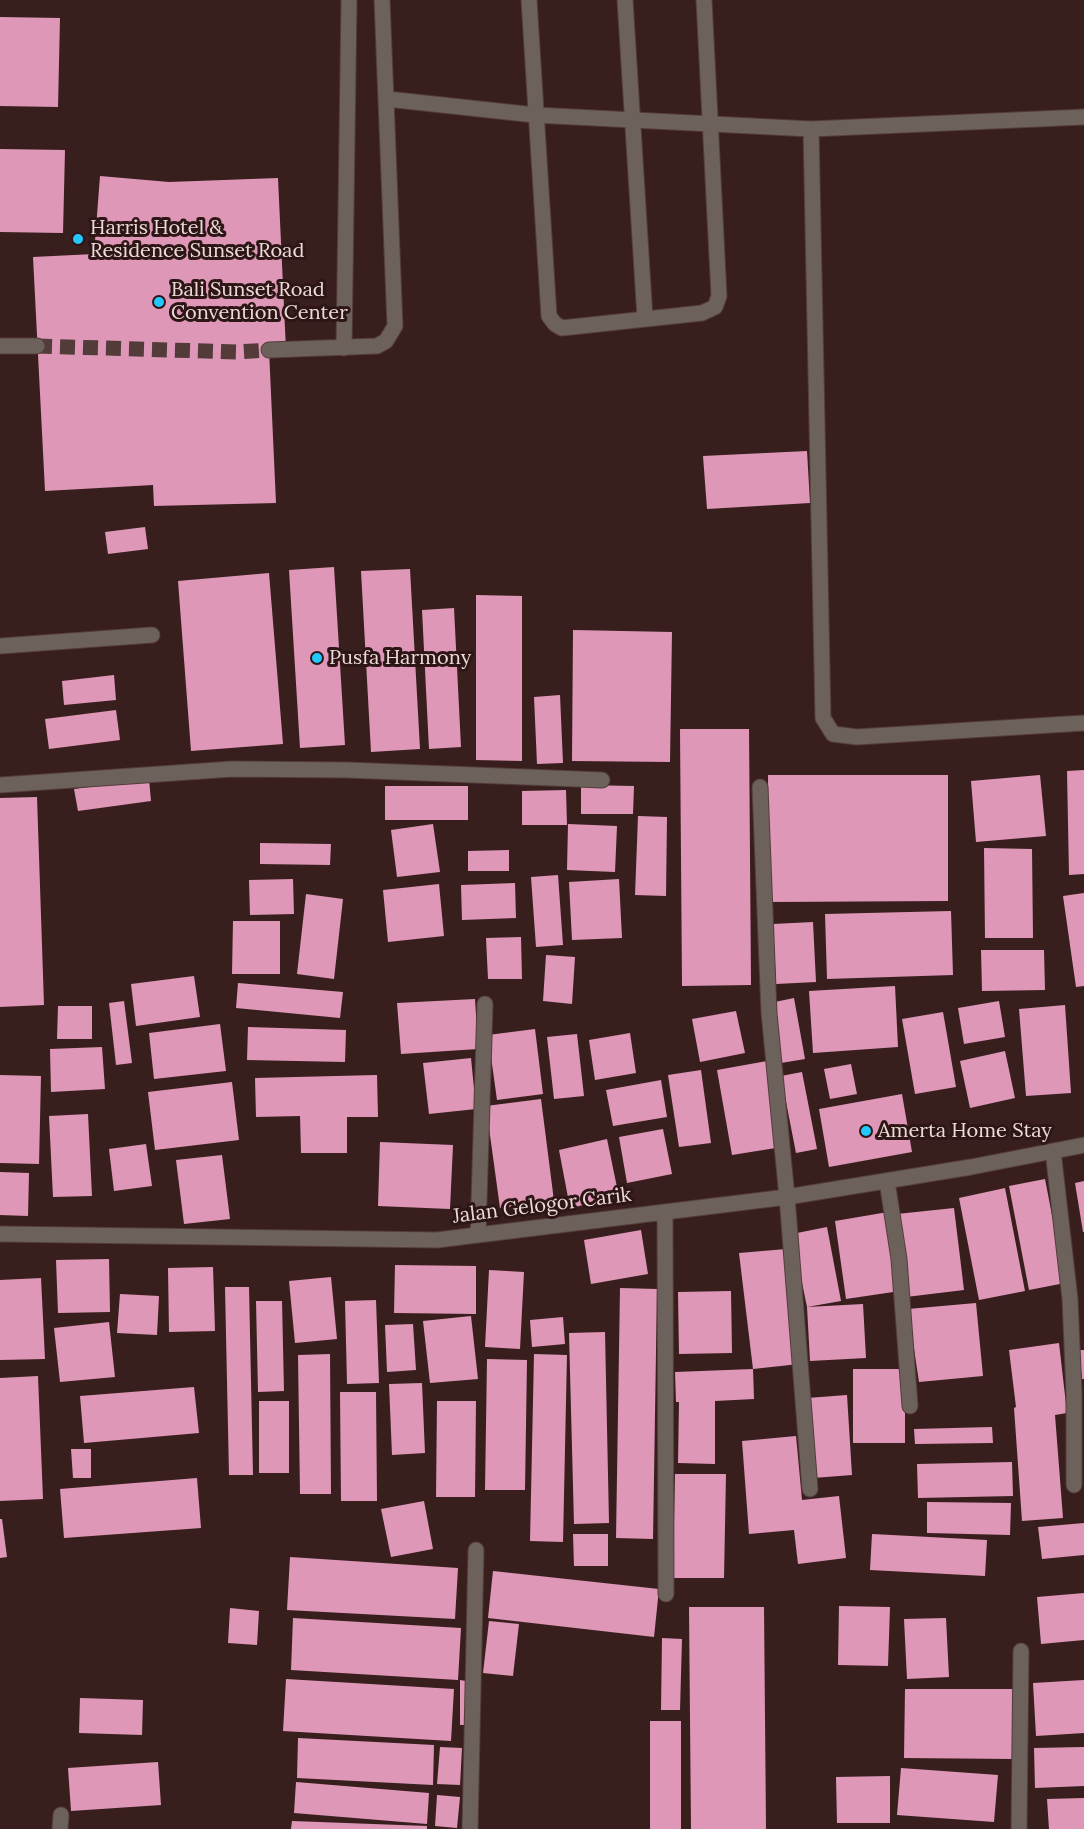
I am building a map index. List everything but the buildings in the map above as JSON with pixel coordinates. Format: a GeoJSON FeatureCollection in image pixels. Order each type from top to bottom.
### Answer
{"type":"FeatureCollection","features":[{"type":"Feature","properties":{"kind":"street"},"geometry":{"type":"LineString","coordinates":[[344,348],[349,0]]}},
{"type":"Feature","properties":{"kind":"street"},"geometry":{"type":"LineString","coordinates":[[269,350],[376,346],[386,341],[395,326],[382,0]]}},
{"type":"Feature","properties":{"kind":"street"},"geometry":{"type":"LineString","coordinates":[[530,0],[535,115],[549,316],[555,324],[562,328],[702,313],[715,307],[719,296],[704,0]]}},
{"type":"Feature","properties":{"kind":"street"},"geometry":{"type":"LineString","coordinates":[[625,0],[645,318]]}},
{"type":"Feature","properties":{"kind":"street"},"geometry":{"type":"LineString","coordinates":[[387,99],[535,115],[810,129],[1084,117]]}},
{"type":"Feature","properties":{"kind":"street"},"geometry":{"type":"LineString","coordinates":[[810,129],[823,718],[834,734],[857,737],[1084,723]]}},
{"type":"Feature","properties":{"kind":"street"},"geometry":{"type":"LineString","coordinates":[[0,346],[37,346]]}},
{"type":"Feature","properties":{"kind":"street"},"geometry":{"type":"LineString","coordinates":[[0,646],[152,635]]}},
{"type":"Feature","properties":{"kind":"street"},"geometry":{"type":"LineString","coordinates":[[0,785],[232,769],[347,770],[602,780]]}},
{"type":"Feature","properties":{"kind":"street"},"geometry":{"type":"LineString","coordinates":[[760,787],[769,1013],[787,1197],[810,1490]]}},
{"type":"Feature","properties":{"kind":"street"},"geometry":{"type":"LineString","coordinates":[[478,1235],[485,1004]]}},
{"type":"Feature","properties":{"kind":"street","name":"Jalan Gelogor Carik"},"geometry":{"type":"LineString","coordinates":[[0,1234],[362,1241],[437,1240],[787,1197],[1084,1145]]}},
{"type":"Feature","properties":{"kind":"street"},"geometry":{"type":"LineString","coordinates":[[1053,1151],[1070,1299],[1074,1393],[1074,1485]]}},
{"type":"Feature","properties":{"kind":"street"},"geometry":{"type":"LineString","coordinates":[[887,1181],[899,1258],[910,1406]]}},
{"type":"Feature","properties":{"kind":"street"},"geometry":{"type":"LineString","coordinates":[[665,1212],[666,1594]]}},
{"type":"Feature","properties":{"kind":"street"},"geometry":{"type":"LineString","coordinates":[[470,1829],[476,1550]]}},
{"type":"Feature","properties":{"kind":"street"},"geometry":{"type":"LineString","coordinates":[[1019,1829],[1021,1651]]}},
{"type":"Feature","properties":{"kind":"tunnel"},"geometry":{"type":"LineString","coordinates":[[37,346],[237,352],[269,350]]}},
{"type":"Feature","properties":{"kind":"place","name":"Harris Hotel & Residence Sunset Road"},"geometry":{"type":"Point","coordinates":[78,239]}},
{"type":"Feature","properties":{"kind":"place","name":"Bali Sunset Road Convention Center"},"geometry":{"type":"Point","coordinates":[159,302]}},
{"type":"Feature","properties":{"kind":"place","name":"Pusfa Harmony"},"geometry":{"type":"Point","coordinates":[317,658]}},
{"type":"Feature","properties":{"kind":"place","name":"Amerta Home Stay"},"geometry":{"type":"Point","coordinates":[866,1131]}}]}
